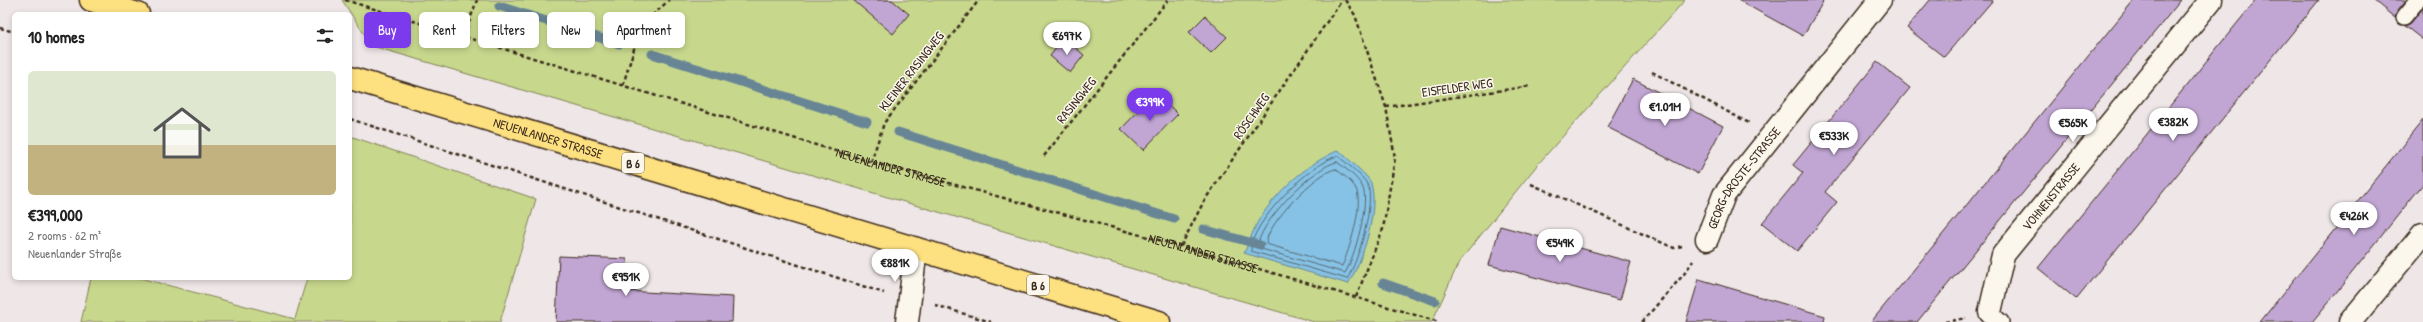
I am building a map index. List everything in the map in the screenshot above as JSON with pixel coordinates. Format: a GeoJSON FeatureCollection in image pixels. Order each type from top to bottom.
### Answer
{"type":"FeatureCollection","features":[{"type":"Feature","properties":{"kind":"main road"},"geometry":{"type":"LineString","coordinates":[[91,0],[131,12]]}},
{"type":"Feature","properties":{"kind":"main road","name":"NEUENLANDER STRASSE"},"geometry":{"type":"LineString","coordinates":[[352,79],[1159,322]]}},
{"type":"Feature","properties":{"kind":"street","name":"GEORG-DROSTE-STRASSE"},"geometry":{"type":"LineString","coordinates":[[1707,239],[1724,195],[1880,0]]}},
{"type":"Feature","properties":{"kind":"street","name":"VOHNENSTRASSE"},"geometry":{"type":"LineString","coordinates":[[1996,317],[2003,255],[2211,0]]}},
{"type":"Feature","properties":{"kind":"street"},"geometry":{"type":"LineString","coordinates":[[2350,322],[2423,234]]}},
{"type":"Feature","properties":{"kind":"street"},"geometry":{"type":"LineString","coordinates":[[907,322],[916,249]]}},
{"type":"Feature","properties":{"kind":"lane"},"geometry":{"type":"LineString","coordinates":[[2404,17],[2418,0]]}},
{"type":"Feature","properties":{"kind":"path","name":"NEUENLANDER STRASSE"},"geometry":{"type":"LineString","coordinates":[[345,0],[419,22]]}},
{"type":"Feature","properties":{"kind":"path"},"geometry":{"type":"LineString","coordinates":[[470,19],[477,0]]}},
{"type":"Feature","properties":{"kind":"path"},"geometry":{"type":"LineString","coordinates":[[623,85],[641,26],[669,0]]}},
{"type":"Feature","properties":{"kind":"path","name":"KLEINER RASINGWEG"},"geometry":{"type":"LineString","coordinates":[[870,162],[884,123],[979,0]]}},
{"type":"Feature","properties":{"kind":"path","name":"RASINGWEG"},"geometry":{"type":"LineString","coordinates":[[1044,156],[1168,0]]}},
{"type":"Feature","properties":{"kind":"path"},"geometry":{"type":"LineString","coordinates":[[1344,0],[1355,16],[1386,107],[1395,158],[1385,222],[1356,297]]}},
{"type":"Feature","properties":{"kind":"path","name":"RÖSCHWEG"},"geometry":{"type":"LineString","coordinates":[[1181,246],[1204,202],[1344,0]]}},
{"type":"Feature","properties":{"kind":"path"},"geometry":{"type":"LineString","coordinates":[[0,28],[12,31]]}},
{"type":"Feature","properties":{"kind":"path","name":"NEUENLANDER STRASSE"},"geometry":{"type":"LineString","coordinates":[[470,38],[870,162],[1181,246],[1440,322]]}},
{"type":"Feature","properties":{"kind":"path"},"geometry":{"type":"LineString","coordinates":[[1652,72],[1772,135]]}},
{"type":"Feature","properties":{"kind":"path","name":"EISFELDER WEG"},"geometry":{"type":"LineString","coordinates":[[1386,107],[1531,86]]}},
{"type":"Feature","properties":{"kind":"path"},"geometry":{"type":"LineString","coordinates":[[352,120],[891,295],[990,322]]}},
{"type":"Feature","properties":{"kind":"path"},"geometry":{"type":"LineString","coordinates":[[1531,184],[1674,248],[1707,239]]}},
{"type":"Feature","properties":{"kind":"path","name":"GEORG-DROSTE-STRASSE"},"geometry":{"type":"LineString","coordinates":[[1642,322],[1684,274],[1707,239]]}},
{"type":"Feature","properties":{"kind":"green space"},"geometry":{"type":"Polygon","coordinates":[[[342,0],[1685,0],[1538,164],[1459,262],[1432,322],[1314,322],[379,48],[411,48],[411,12],[364,12],[364,34],[352,15],[352,12],[350,12],[342,0]]]}},
{"type":"Feature","properties":{"kind":"green space"},"geometry":{"type":"Polygon","coordinates":[[[352,137],[536,199],[500,322],[81,322],[91,280],[148,280],[295,319],[306,280],[352,280],[352,137]]]}},
{"type":"Feature","properties":{"kind":"water"},"geometry":{"type":"Polygon","coordinates":[[[1339,150],[1362,171],[1369,180],[1373,194],[1373,207],[1368,235],[1359,262],[1348,284],[1244,253],[1259,219],[1278,195],[1306,169],[1339,150]]]}},
{"type":"Feature","properties":{"kind":"building"},"geometry":{"type":"Polygon","coordinates":[[[853,0],[892,0],[909,14],[893,34],[853,0]]]}},
{"type":"Feature","properties":{"kind":"building"},"geometry":{"type":"Polygon","coordinates":[[[1738,0],[1824,0],[1803,36],[1738,0]]]}},
{"type":"Feature","properties":{"kind":"building"},"geometry":{"type":"Polygon","coordinates":[[[1930,0],[1993,0],[1944,57],[1907,28],[1930,0]]]}},
{"type":"Feature","properties":{"kind":"building"},"geometry":{"type":"Polygon","coordinates":[[[2134,0],[2181,0],[1917,322],[1871,322],[2134,0]]]}},
{"type":"Feature","properties":{"kind":"building"},"geometry":{"type":"Polygon","coordinates":[[[2256,0],[2319,0],[2076,299],[2038,268],[2256,0]]]}},
{"type":"Feature","properties":{"kind":"building"},"geometry":{"type":"Polygon","coordinates":[[[2373,0],[2406,0],[2397,11],[2395,18],[2373,0]]]}},
{"type":"Feature","properties":{"kind":"building"},"geometry":{"type":"Polygon","coordinates":[[[2423,8],[2423,40],[2405,26],[2411,23],[2423,8]]]}},
{"type":"Feature","properties":{"kind":"building"},"geometry":{"type":"Polygon","coordinates":[[[1205,16],[1227,37],[1211,53],[1189,32],[1205,16]]]}},
{"type":"Feature","properties":{"kind":"building"},"geometry":{"type":"Polygon","coordinates":[[[1064,38],[1084,55],[1070,73],[1050,56],[1064,38]]]}},
{"type":"Feature","properties":{"kind":"building"},"geometry":{"type":"Polygon","coordinates":[[[1877,62],[1910,88],[1825,192],[1837,202],[1797,251],[1762,223],[1803,173],[1793,165],[1877,62]]]}},
{"type":"Feature","properties":{"kind":"building"},"geometry":{"type":"Polygon","coordinates":[[[1633,79],[1723,126],[1698,174],[1607,127],[1633,79]]]}},
{"type":"Feature","properties":{"kind":"building"},"geometry":{"type":"Polygon","coordinates":[[[1156,93],[1178,114],[1143,150],[1121,129],[1156,93]]]}},
{"type":"Feature","properties":{"kind":"building"},"geometry":{"type":"Polygon","coordinates":[[[2423,120],[2423,184],[2331,299],[2312,322],[2260,322],[2423,120]]]}},
{"type":"Feature","properties":{"kind":"building"},"geometry":{"type":"Polygon","coordinates":[[[1500,226],[1631,262],[1620,300],[1489,265],[1500,226]]]}},
{"type":"Feature","properties":{"kind":"building"},"geometry":{"type":"Polygon","coordinates":[[[559,256],[627,259],[626,291],[733,297],[732,322],[556,322],[559,256]]]}},
{"type":"Feature","properties":{"kind":"building"},"geometry":{"type":"Polygon","coordinates":[[[1699,279],[1825,316],[1824,322],[1686,322],[1699,279]]]}},
{"type":"Feature","properties":{"kind":"waterway"},"geometry":{"type":"LineString","coordinates":[[499,6],[603,39]]}},
{"type":"Feature","properties":{"kind":"waterway"},"geometry":{"type":"LineString","coordinates":[[652,54],[867,122]]}},
{"type":"Feature","properties":{"kind":"waterway"},"geometry":{"type":"LineString","coordinates":[[898,132],[1174,219]]}},
{"type":"Feature","properties":{"kind":"waterway"},"geometry":{"type":"LineString","coordinates":[[1203,229],[1260,245]]}},
{"type":"Feature","properties":{"kind":"waterway"},"geometry":{"type":"LineString","coordinates":[[1383,283],[1435,301]]}}]}
